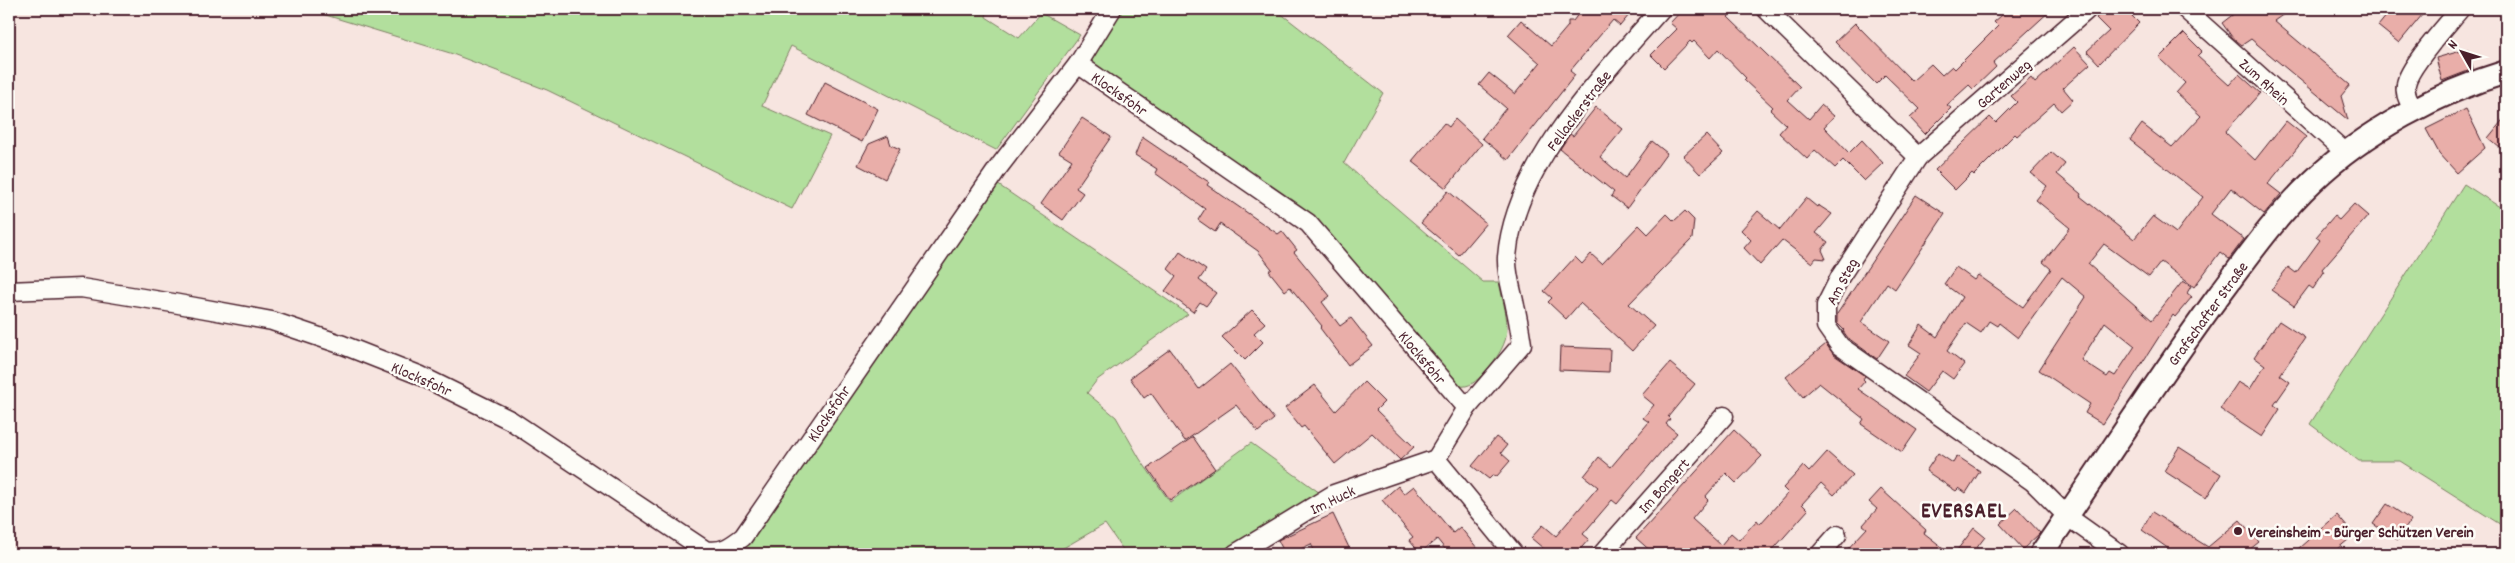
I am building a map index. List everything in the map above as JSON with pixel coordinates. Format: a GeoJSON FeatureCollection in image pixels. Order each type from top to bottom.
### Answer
{"type":"FeatureCollection","features":[{"type":"Feature","properties":{"kind":"street"},"geometry":{"type":"LineString","coordinates":[[1078,64],[1112,9]]}},
{"type":"Feature","properties":{"kind":"street","name":"Fellackerstraße"},"geometry":{"type":"LineString","coordinates":[[1436,459],[1467,408],[1522,344],[1509,282],[1507,259],[1515,214],[1527,188],[1554,138],[1620,55],[1661,9]]}},
{"type":"Feature","properties":{"kind":"street"},"geometry":{"type":"LineString","coordinates":[[1766,9],[1918,157]]}},
{"type":"Feature","properties":{"kind":"street","name":"Gartenweg"},"geometry":{"type":"LineString","coordinates":[[1918,157],[2088,9]]}},
{"type":"Feature","properties":{"kind":"street","name":"Zum Rhein"},"geometry":{"type":"LineString","coordinates":[[2185,9],[2346,153]]}},
{"type":"Feature","properties":{"kind":"street"},"geometry":{"type":"LineString","coordinates":[[2413,110],[2406,97],[2406,84],[2411,71],[2460,9]]}},
{"type":"Feature","properties":{"kind":"street","name":"Klocksfohr"},"geometry":{"type":"LineString","coordinates":[[9,291],[81,288],[272,320],[343,345],[419,375],[510,420],[705,550],[716,552],[729,549],[743,537],[992,176],[1078,64],[1308,223],[1467,408]]}},
{"type":"Feature","properties":{"kind":"street","name":"Grafschafter Straße"},"geometry":{"type":"LineString","coordinates":[[2041,554],[2178,350],[2267,230],[2313,180],[2346,153],[2413,110],[2506,72]]}},
{"type":"Feature","properties":{"kind":"street","name":"Am Steg"},"geometry":{"type":"LineString","coordinates":[[1918,157],[1840,277],[1826,305],[1826,326],[1840,346],[2033,482],[2068,516],[2120,554]]}},
{"type":"Feature","properties":{"kind":"street","name":"Im Bongert"},"geometry":{"type":"LineString","coordinates":[[1602,554],[1724,416]]}},
{"type":"Feature","properties":{"kind":"street"},"geometry":{"type":"LineString","coordinates":[[1436,459],[1514,554]]}},
{"type":"Feature","properties":{"kind":"street","name":"Im Huck"},"geometry":{"type":"LineString","coordinates":[[1235,554],[1334,494],[1436,459]]}},
{"type":"Feature","properties":{"kind":"street"},"geometry":{"type":"LineString","coordinates":[[1820,554],[1837,535]]}},
{"type":"Feature","properties":{"kind":"green space"},"geometry":{"type":"Polygon","coordinates":[[[306,9],[988,9],[986,17],[1019,38],[1041,13],[1080,35],[996,150],[791,46],[762,106],[830,136],[792,209],[547,90],[450,53],[306,9]]]}},
{"type":"Feature","properties":{"kind":"green space"},"geometry":{"type":"Polygon","coordinates":[[[1118,9],[1275,9],[1383,93],[1344,163],[1483,282],[1499,282],[1507,321],[1507,331],[1501,350],[1481,376],[1469,385],[1458,386],[1304,213],[1094,68],[1091,58],[1118,9]]]}},
{"type":"Feature","properties":{"kind":"green space"},"geometry":{"type":"Polygon","coordinates":[[[994,182],[1188,314],[1097,380],[1087,393],[1116,417],[1140,459],[1170,502],[1251,443],[1320,493],[1223,554],[1126,554],[1105,524],[1053,554],[738,554],[994,182]]]}},
{"type":"Feature","properties":{"kind":"green space"},"geometry":{"type":"Polygon","coordinates":[[[2464,184],[2506,211],[2506,528],[2400,461],[2359,461],[2310,424],[2464,184]]]}},
{"type":"Feature","properties":{"kind":"building"},"geometry":{"type":"Polygon","coordinates":[[[1582,9],[1634,9],[1620,26],[1613,20],[1570,71],[1575,75],[1508,160],[1482,138],[1506,108],[1479,85],[1489,73],[1515,94],[1540,63],[1508,35],[1521,20],[1551,46],[1568,26],[1568,21],[1573,21],[1582,9]]]}},
{"type":"Feature","properties":{"kind":"building"},"geometry":{"type":"Polygon","coordinates":[[[1683,9],[1736,9],[1728,17],[1800,87],[1788,100],[1809,119],[1821,105],[1834,116],[1824,127],[1849,153],[1862,140],[1883,163],[1864,181],[1843,160],[1835,168],[1815,150],[1807,159],[1779,133],[1786,125],[1770,110],[1773,107],[1744,80],[1746,78],[1718,49],[1710,58],[1694,41],[1692,43],[1690,41],[1664,68],[1651,55],[1677,29],[1670,23],[1683,9]]]}},
{"type":"Feature","properties":{"kind":"building"},"geometry":{"type":"Polygon","coordinates":[[[2009,9],[2052,9],[1993,63],[1996,67],[1973,89],[1969,85],[1947,105],[1951,108],[1925,134],[1910,118],[1920,109],[1885,75],[1876,84],[1835,42],[1855,23],[1912,81],[1931,64],[1942,75],[1952,66],[1955,69],[1998,26],[1994,22],[2009,9]]]}},
{"type":"Feature","properties":{"kind":"building"},"geometry":{"type":"Polygon","coordinates":[[[2106,9],[2125,9],[2139,23],[2099,64],[2087,51],[2109,31],[2096,18],[2106,9]]]}},
{"type":"Feature","properties":{"kind":"building"},"geometry":{"type":"Polygon","coordinates":[[[2240,9],[2291,9],[2274,21],[2350,85],[2341,96],[2348,120],[2251,39],[2242,45],[2232,37],[2222,23],[2240,9]]]}},
{"type":"Feature","properties":{"kind":"building"},"geometry":{"type":"Polygon","coordinates":[[[2392,9],[2427,9],[2399,43],[2378,26],[2392,9]]]}},
{"type":"Feature","properties":{"kind":"building"},"geometry":{"type":"Polygon","coordinates":[[[2184,33],[2202,51],[2197,56],[2229,85],[2239,74],[2260,93],[2225,132],[2255,160],[2286,121],[2306,137],[2268,184],[2281,194],[2264,214],[2231,188],[2211,214],[2244,239],[2229,259],[2220,252],[2194,287],[2161,262],[2149,277],[2104,244],[2088,264],[2152,320],[2183,281],[2191,286],[2187,293],[2192,297],[2175,317],[2173,315],[2103,424],[2085,413],[2090,404],[2039,370],[2086,297],[2062,277],[2018,338],[1999,323],[1997,326],[1989,321],[1981,333],[1966,323],[1947,351],[1964,364],[1953,379],[1942,371],[1926,392],[1904,376],[1921,353],[1909,345],[1921,325],[1937,337],[1962,297],[1944,284],[1956,267],[1974,280],[1978,275],[2023,307],[2051,269],[2043,262],[2070,228],[2036,200],[2047,186],[2031,173],[2051,152],[2065,164],[2057,174],[2081,194],[2080,196],[2134,239],[2153,216],[2176,233],[2203,197],[2130,140],[2142,124],[2172,147],[2201,116],[2176,93],[2185,83],[2159,58],[2184,33]],[[2105,322],[2081,360],[2107,377],[2110,373],[2115,376],[2135,346],[2105,322]]]}},
{"type":"Feature","properties":{"kind":"building"},"geometry":{"type":"Polygon","coordinates":[[[2074,47],[2090,64],[2063,88],[2073,100],[2061,111],[2054,103],[2017,136],[2015,134],[1974,175],[1972,173],[1955,190],[1935,170],[1990,117],[1996,123],[2017,102],[2011,96],[2031,78],[2035,83],[2074,47]]]}},
{"type":"Feature","properties":{"kind":"building"},"geometry":{"type":"Polygon","coordinates":[[[2468,49],[2473,69],[2442,81],[2436,58],[2468,49]]]}},
{"type":"Feature","properties":{"kind":"building"},"geometry":{"type":"Polygon","coordinates":[[[825,82],[878,109],[862,142],[808,115],[825,82]]]}},
{"type":"Feature","properties":{"kind":"building"},"geometry":{"type":"Polygon","coordinates":[[[1596,107],[1623,129],[1600,157],[1625,178],[1652,141],[1667,153],[1627,208],[1611,196],[1614,192],[1560,149],[1570,134],[1573,136],[1596,107]]]}},
{"type":"Feature","properties":{"kind":"building"},"geometry":{"type":"Polygon","coordinates":[[[2466,109],[2485,148],[2457,173],[2439,153],[2426,129],[2466,109]]]}},
{"type":"Feature","properties":{"kind":"building"},"geometry":{"type":"Polygon","coordinates":[[[2506,116],[2506,153],[2488,138],[2506,116]]]}},
{"type":"Feature","properties":{"kind":"building"},"geometry":{"type":"Polygon","coordinates":[[[1082,118],[1111,137],[1076,188],[1083,193],[1063,220],[1041,204],[1072,160],[1059,152],[1082,118]]]}},
{"type":"Feature","properties":{"kind":"building"},"geometry":{"type":"Polygon","coordinates":[[[1455,119],[1482,144],[1446,188],[1412,161],[1444,123],[1449,127],[1455,119]]]}},
{"type":"Feature","properties":{"kind":"building"},"geometry":{"type":"Polygon","coordinates":[[[1706,135],[1723,153],[1700,174],[1683,156],[1706,135]]]}},
{"type":"Feature","properties":{"kind":"building"},"geometry":{"type":"Polygon","coordinates":[[[888,136],[891,145],[900,149],[885,179],[858,165],[869,144],[888,136]]]}},
{"type":"Feature","properties":{"kind":"building"},"geometry":{"type":"Polygon","coordinates":[[[1142,137],[1209,182],[1207,185],[1278,234],[1282,231],[1297,250],[1294,252],[1330,296],[1322,302],[1340,326],[1351,318],[1373,346],[1348,365],[1320,328],[1322,326],[1290,287],[1285,291],[1269,271],[1272,269],[1258,251],[1220,224],[1215,232],[1198,220],[1205,209],[1155,173],[1157,169],[1135,155],[1142,137]]]}},
{"type":"Feature","properties":{"kind":"building"},"geometry":{"type":"Polygon","coordinates":[[[1448,191],[1486,223],[1459,255],[1421,223],[1448,191]]]}},
{"type":"Feature","properties":{"kind":"building"},"geometry":{"type":"Polygon","coordinates":[[[1916,195],[1945,214],[1895,289],[1887,283],[1861,322],[1889,341],[1877,359],[1848,338],[1844,330],[1837,323],[1837,314],[1916,195]]]}},
{"type":"Feature","properties":{"kind":"building"},"geometry":{"type":"Polygon","coordinates":[[[1806,198],[1817,207],[1818,205],[1832,214],[1816,233],[1828,242],[1822,250],[1826,259],[1816,258],[1812,263],[1782,240],[1760,265],[1744,248],[1751,240],[1741,230],[1758,211],[1780,230],[1806,198]]]}},
{"type":"Feature","properties":{"kind":"building"},"geometry":{"type":"Polygon","coordinates":[[[2354,204],[2368,216],[2322,269],[2324,272],[2313,289],[2309,286],[2294,306],[2271,290],[2288,267],[2296,273],[2320,240],[2316,237],[2334,216],[2339,220],[2354,204]]]}},
{"type":"Feature","properties":{"kind":"building"},"geometry":{"type":"Polygon","coordinates":[[[1685,211],[1694,220],[1692,239],[1629,304],[1654,326],[1632,351],[1580,303],[1566,319],[1548,302],[1552,298],[1544,291],[1575,257],[1582,264],[1591,254],[1602,264],[1639,225],[1648,234],[1667,214],[1674,221],[1685,211]]]}},
{"type":"Feature","properties":{"kind":"building"},"geometry":{"type":"Polygon","coordinates":[[[1180,252],[1206,270],[1199,280],[1216,293],[1206,306],[1200,302],[1193,312],[1165,291],[1176,276],[1168,269],[1180,252]]]}},
{"type":"Feature","properties":{"kind":"building"},"geometry":{"type":"Polygon","coordinates":[[[1252,310],[1265,323],[1254,333],[1263,342],[1245,360],[1222,337],[1252,310]]]}},
{"type":"Feature","properties":{"kind":"building"},"geometry":{"type":"Polygon","coordinates":[[[2279,321],[2305,338],[2280,375],[2290,382],[2274,405],[2280,409],[2262,437],[2220,409],[2238,382],[2250,389],[2265,365],[2254,357],[2279,321]]]}},
{"type":"Feature","properties":{"kind":"building"},"geometry":{"type":"Polygon","coordinates":[[[1826,344],[1834,355],[1865,376],[1863,379],[1865,381],[1858,389],[1917,430],[1902,452],[1861,424],[1864,419],[1819,383],[1803,397],[1786,377],[1826,344]]]}},
{"type":"Feature","properties":{"kind":"building"},"geometry":{"type":"Polygon","coordinates":[[[1560,347],[1610,349],[1609,372],[1559,370],[1560,347]]]}},
{"type":"Feature","properties":{"kind":"building"},"geometry":{"type":"Polygon","coordinates":[[[1170,349],[1199,389],[1230,364],[1274,419],[1258,432],[1236,405],[1185,441],[1151,393],[1144,398],[1130,378],[1170,349]]]}},
{"type":"Feature","properties":{"kind":"building"},"geometry":{"type":"Polygon","coordinates":[[[1670,363],[1695,384],[1668,417],[1670,419],[1666,424],[1677,433],[1617,504],[1612,500],[1583,534],[1589,539],[1576,554],[1550,554],[1531,538],[1543,525],[1556,536],[1598,487],[1584,476],[1599,457],[1611,467],[1649,422],[1643,418],[1654,405],[1642,395],[1670,363]]]}},
{"type":"Feature","properties":{"kind":"building"},"geometry":{"type":"Polygon","coordinates":[[[1364,382],[1384,402],[1376,410],[1414,447],[1400,460],[1372,433],[1335,464],[1304,426],[1301,428],[1285,408],[1315,385],[1336,411],[1364,382]]]}},
{"type":"Feature","properties":{"kind":"building"},"geometry":{"type":"Polygon","coordinates":[[[1734,430],[1762,456],[1736,483],[1726,473],[1705,497],[1708,500],[1692,519],[1721,545],[1731,533],[1739,540],[1757,520],[1760,524],[1788,493],[1783,488],[1803,466],[1809,472],[1827,452],[1853,475],[1834,495],[1821,483],[1802,504],[1808,510],[1769,554],[1654,554],[1636,538],[1734,430]]]}},
{"type":"Feature","properties":{"kind":"building"},"geometry":{"type":"Polygon","coordinates":[[[1193,437],[1215,469],[1170,500],[1148,468],[1193,437]]]}},
{"type":"Feature","properties":{"kind":"building"},"geometry":{"type":"Polygon","coordinates":[[[1496,437],[1507,445],[1501,453],[1510,461],[1497,476],[1493,475],[1489,479],[1472,466],[1496,437]]]}},
{"type":"Feature","properties":{"kind":"building"},"geometry":{"type":"Polygon","coordinates":[[[2179,447],[2221,474],[2206,498],[2164,471],[2179,447]]]}},
{"type":"Feature","properties":{"kind":"building"},"geometry":{"type":"Polygon","coordinates":[[[1938,453],[1953,463],[1957,456],[1980,471],[1966,493],[1959,488],[1956,491],[1926,471],[1938,453]]]}},
{"type":"Feature","properties":{"kind":"building"},"geometry":{"type":"Polygon","coordinates":[[[1398,486],[1404,494],[1414,486],[1453,533],[1460,527],[1482,554],[1449,554],[1437,539],[1420,553],[1409,540],[1413,537],[1382,500],[1398,486]]]}},
{"type":"Feature","properties":{"kind":"building"},"geometry":{"type":"Polygon","coordinates":[[[1881,489],[1926,530],[1924,533],[1951,554],[1843,554],[1867,528],[1863,525],[1877,509],[1869,502],[1881,489]]]}},
{"type":"Feature","properties":{"kind":"building"},"geometry":{"type":"Polygon","coordinates":[[[2387,504],[2411,520],[2398,540],[2373,524],[2387,504]]]}},
{"type":"Feature","properties":{"kind":"building"},"geometry":{"type":"Polygon","coordinates":[[[2017,508],[2040,533],[2023,549],[2000,524],[2017,508]]]}},
{"type":"Feature","properties":{"kind":"building"},"geometry":{"type":"Polygon","coordinates":[[[2152,512],[2208,547],[2240,520],[2259,542],[2244,554],[2176,554],[2142,530],[2152,512]]]}},
{"type":"Feature","properties":{"kind":"building"},"geometry":{"type":"Polygon","coordinates":[[[1333,514],[1352,554],[1316,554],[1311,544],[1290,554],[1285,554],[1278,540],[1333,514]]]}},
{"type":"Feature","properties":{"kind":"building"},"geometry":{"type":"Polygon","coordinates":[[[2337,515],[2354,535],[2331,554],[2292,554],[2337,515]]]}},
{"type":"Feature","properties":{"kind":"building"},"geometry":{"type":"Polygon","coordinates":[[[1974,528],[1985,537],[1972,554],[1954,554],[1974,528]]]}},
{"type":"Feature","properties":{"kind":"place","name":"Vereinsheim - Bürger Schützen Verein"},"geometry":{"type":"Point","coordinates":[2238,531]}},
{"type":"Feature","properties":{"kind":"district","name":"EVERSAEL"},"geometry":{"type":"Point","coordinates":[1964,510]}}]}
